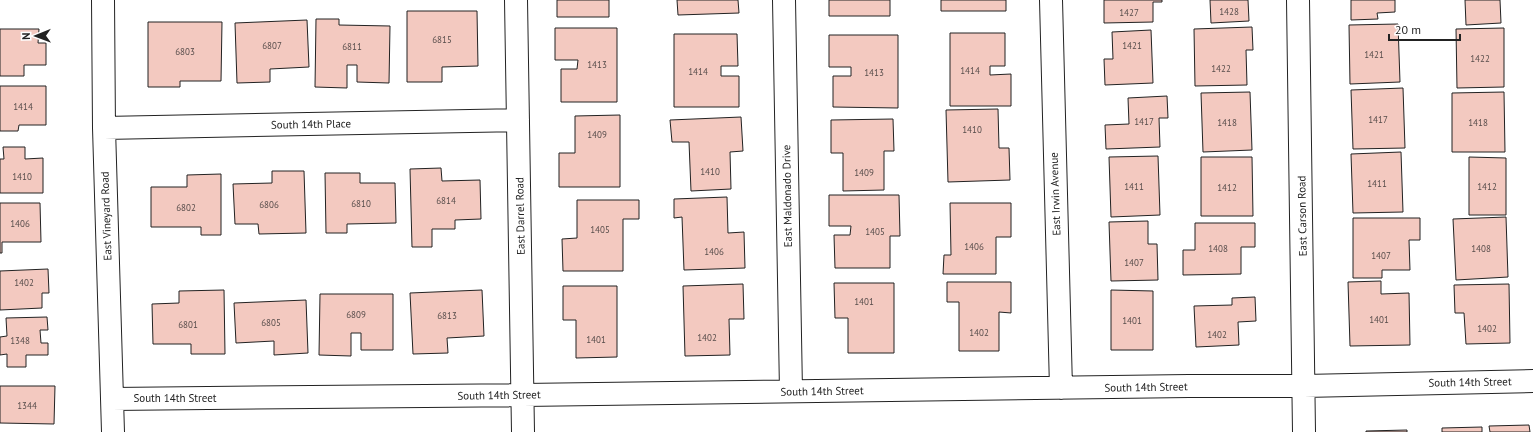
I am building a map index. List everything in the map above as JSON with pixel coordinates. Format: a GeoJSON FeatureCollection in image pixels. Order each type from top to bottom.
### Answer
{"type":"FeatureCollection","features":[{"type":"Feature","properties":{"kind":"street","name":"East Vineyard Road"},"geometry":{"type":"LineString","coordinates":[[103,0],[104,128],[113,432]]}},
{"type":"Feature","properties":{"kind":"street","name":"East Darrel Road"},"geometry":{"type":"LineString","coordinates":[[516,0],[523,432]]}},
{"type":"Feature","properties":{"kind":"street","name":"East Maldonado Drive"},"geometry":{"type":"LineString","coordinates":[[784,0],[790,391]]}},
{"type":"Feature","properties":{"kind":"street","name":"East Irwin Avenue"},"geometry":{"type":"LineString","coordinates":[[1051,0],[1061,388]]}},
{"type":"Feature","properties":{"kind":"street","name":"East Carson Road"},"geometry":{"type":"LineString","coordinates":[[1298,0],[1304,432]]}},
{"type":"Feature","properties":{"kind":"street","name":"South 14th Place"},"geometry":{"type":"LineString","coordinates":[[104,128],[518,120]]}},
{"type":"Feature","properties":{"kind":"street","name":"South 14th Street"},"geometry":{"type":"LineString","coordinates":[[112,398],[1304,386],[1533,381]]}},
{"type":"Feature","properties":{"kind":"building"},"geometry":{"type":"Polygon","coordinates":[[[557,0],[609,0],[609,17],[557,17],[557,0]]]}},
{"type":"Feature","properties":{"kind":"building"},"geometry":{"type":"Polygon","coordinates":[[[677,0],[738,0],[739,13],[678,15],[677,0]]]}},
{"type":"Feature","properties":{"kind":"building"},"geometry":{"type":"Polygon","coordinates":[[[829,0],[890,0],[890,16],[829,16],[829,0]]]}},
{"type":"Feature","properties":{"kind":"building"},"geometry":{"type":"Polygon","coordinates":[[[941,0],[1006,0],[1006,11],[941,11],[941,0]]]}},
{"type":"Feature","properties":{"kind":"building"},"geometry":{"type":"Polygon","coordinates":[[[1104,0],[1162,0],[1162,2],[1153,2],[1153,22],[1104,23],[1104,0]]]}},
{"type":"Feature","properties":{"kind":"building"},"geometry":{"type":"Polygon","coordinates":[[[1210,0],[1248,0],[1249,21],[1211,23],[1210,0]]]}},
{"type":"Feature","properties":{"kind":"building"},"geometry":{"type":"Polygon","coordinates":[[[1351,0],[1395,0],[1395,12],[1377,13],[1378,19],[1351,20],[1351,0]]]}},
{"type":"Feature","properties":{"kind":"building"},"geometry":{"type":"Polygon","coordinates":[[[1465,0],[1500,0],[1501,23],[1466,25],[1465,0]]]}},
{"type":"Feature","properties":{"kind":"building"},"geometry":{"type":"Polygon","coordinates":[[[407,11],[477,11],[478,66],[442,67],[442,82],[407,82],[407,11]]]}},
{"type":"Feature","properties":{"kind":"building"},"geometry":{"type":"Polygon","coordinates":[[[316,19],[339,19],[339,25],[390,26],[389,83],[357,82],[357,65],[347,65],[347,88],[315,87],[316,19]]]}},
{"type":"Feature","properties":{"kind":"building"},"geometry":{"type":"Polygon","coordinates":[[[307,20],[309,67],[270,69],[270,82],[237,83],[235,23],[307,20]]]}},
{"type":"Feature","properties":{"kind":"building"},"geometry":{"type":"Polygon","coordinates":[[[148,22],[222,22],[221,81],[180,81],[180,87],[148,87],[148,22]]]}},
{"type":"Feature","properties":{"kind":"building"},"geometry":{"type":"Polygon","coordinates":[[[1398,24],[1400,82],[1350,84],[1349,25],[1398,24]]]}},
{"type":"Feature","properties":{"kind":"building"},"geometry":{"type":"Polygon","coordinates":[[[1252,27],[1253,50],[1246,50],[1247,85],[1195,86],[1194,29],[1252,27]]]}},
{"type":"Feature","properties":{"kind":"building"},"geometry":{"type":"Polygon","coordinates":[[[555,28],[617,28],[617,102],[561,102],[561,69],[577,69],[578,60],[555,60],[555,28]]]}},
{"type":"Feature","properties":{"kind":"building"},"geometry":{"type":"Polygon","coordinates":[[[1504,28],[1504,87],[1457,88],[1456,29],[1504,28]]]}},
{"type":"Feature","properties":{"kind":"building"},"geometry":{"type":"Polygon","coordinates":[[[0,29],[39,29],[38,43],[46,43],[46,65],[24,65],[24,76],[0,76],[0,29]]]}},
{"type":"Feature","properties":{"kind":"building"},"geometry":{"type":"Polygon","coordinates":[[[1151,30],[1153,83],[1105,85],[1104,59],[1113,59],[1112,32],[1151,30]]]}},
{"type":"Feature","properties":{"kind":"building"},"geometry":{"type":"Polygon","coordinates":[[[950,33],[1005,33],[1005,66],[990,66],[990,75],[1011,74],[1011,106],[950,106],[950,33]]]}},
{"type":"Feature","properties":{"kind":"building"},"geometry":{"type":"Polygon","coordinates":[[[674,34],[737,34],[738,66],[721,66],[721,76],[739,76],[739,107],[674,107],[674,34]]]}},
{"type":"Feature","properties":{"kind":"building"},"geometry":{"type":"Polygon","coordinates":[[[829,35],[898,35],[898,108],[833,107],[833,76],[851,76],[851,67],[829,67],[829,35]]]}},
{"type":"Feature","properties":{"kind":"building"},"geometry":{"type":"Polygon","coordinates":[[[0,86],[46,86],[46,125],[19,125],[18,131],[0,131],[0,86]]]}},
{"type":"Feature","properties":{"kind":"building"},"geometry":{"type":"Polygon","coordinates":[[[1403,88],[1405,148],[1353,149],[1351,90],[1403,88]]]}},
{"type":"Feature","properties":{"kind":"building"},"geometry":{"type":"Polygon","coordinates":[[[1250,92],[1252,150],[1203,152],[1201,93],[1250,92]]]}},
{"type":"Feature","properties":{"kind":"building"},"geometry":{"type":"Polygon","coordinates":[[[1504,92],[1505,152],[1452,152],[1452,93],[1504,92]]]}},
{"type":"Feature","properties":{"kind":"building"},"geometry":{"type":"Polygon","coordinates":[[[1167,96],[1168,118],[1159,118],[1160,147],[1106,149],[1105,125],[1129,124],[1128,98],[1167,96]]]}},
{"type":"Feature","properties":{"kind":"building"},"geometry":{"type":"Polygon","coordinates":[[[998,109],[999,148],[1009,148],[1010,180],[948,182],[946,110],[998,109]]]}},
{"type":"Feature","properties":{"kind":"building"},"geometry":{"type":"Polygon","coordinates":[[[620,115],[620,187],[559,187],[559,153],[575,153],[575,116],[620,115]]]}},
{"type":"Feature","properties":{"kind":"building"},"geometry":{"type":"Polygon","coordinates":[[[741,117],[743,151],[730,152],[731,189],[691,191],[689,142],[672,142],[670,120],[741,117]]]}},
{"type":"Feature","properties":{"kind":"building"},"geometry":{"type":"Polygon","coordinates":[[[893,119],[894,151],[884,151],[884,190],[843,191],[843,153],[831,153],[831,120],[893,119]]]}},
{"type":"Feature","properties":{"kind":"building"},"geometry":{"type":"Polygon","coordinates":[[[3,147],[25,147],[25,159],[43,158],[43,193],[0,193],[0,159],[4,159],[3,147]]]}},
{"type":"Feature","properties":{"kind":"building"},"geometry":{"type":"Polygon","coordinates":[[[1401,152],[1403,212],[1353,213],[1351,154],[1401,152]]]}},
{"type":"Feature","properties":{"kind":"building"},"geometry":{"type":"Polygon","coordinates":[[[1158,156],[1160,215],[1111,217],[1109,157],[1158,156]]]}},
{"type":"Feature","properties":{"kind":"building"},"geometry":{"type":"Polygon","coordinates":[[[1201,157],[1252,157],[1253,216],[1201,216],[1201,157]]]}},
{"type":"Feature","properties":{"kind":"building"},"geometry":{"type":"Polygon","coordinates":[[[1469,157],[1506,158],[1506,215],[1469,215],[1469,157]]]}},
{"type":"Feature","properties":{"kind":"building"},"geometry":{"type":"Polygon","coordinates":[[[441,168],[442,181],[480,180],[481,219],[455,220],[455,229],[432,229],[432,247],[412,247],[410,169],[441,168]]]}},
{"type":"Feature","properties":{"kind":"building"},"geometry":{"type":"Polygon","coordinates":[[[272,171],[304,171],[306,233],[259,234],[258,224],[235,224],[233,184],[272,183],[272,171]]]}},
{"type":"Feature","properties":{"kind":"building"},"geometry":{"type":"Polygon","coordinates":[[[325,173],[360,173],[360,183],[395,183],[396,223],[347,224],[347,233],[326,233],[325,173]]]}},
{"type":"Feature","properties":{"kind":"building"},"geometry":{"type":"Polygon","coordinates":[[[221,174],[221,235],[201,235],[201,227],[151,227],[151,187],[187,187],[187,175],[221,174]]]}},
{"type":"Feature","properties":{"kind":"building"},"geometry":{"type":"Polygon","coordinates":[[[829,195],[899,195],[900,236],[890,236],[890,268],[835,268],[834,235],[850,235],[851,226],[829,226],[829,195]]]}},
{"type":"Feature","properties":{"kind":"building"},"geometry":{"type":"Polygon","coordinates":[[[727,197],[728,233],[744,232],[745,268],[684,270],[682,217],[674,218],[674,199],[727,197]]]}},
{"type":"Feature","properties":{"kind":"building"},"geometry":{"type":"Polygon","coordinates":[[[577,200],[639,200],[639,219],[623,219],[623,271],[563,271],[562,239],[577,238],[577,200]]]}},
{"type":"Feature","properties":{"kind":"building"},"geometry":{"type":"Polygon","coordinates":[[[0,203],[40,203],[41,242],[2,242],[2,253],[0,253],[0,203]]]}},
{"type":"Feature","properties":{"kind":"building"},"geometry":{"type":"Polygon","coordinates":[[[950,203],[1011,203],[1011,237],[996,237],[996,274],[943,274],[944,255],[951,255],[950,203]]]}},
{"type":"Feature","properties":{"kind":"building"},"geometry":{"type":"Polygon","coordinates":[[[1506,217],[1508,277],[1456,280],[1453,219],[1506,217]]]}},
{"type":"Feature","properties":{"kind":"building"},"geometry":{"type":"Polygon","coordinates":[[[1353,218],[1420,218],[1420,240],[1409,240],[1410,270],[1382,270],[1382,278],[1353,278],[1353,218]]]}},
{"type":"Feature","properties":{"kind":"building"},"geometry":{"type":"Polygon","coordinates":[[[1148,221],[1148,244],[1157,244],[1158,280],[1111,281],[1109,222],[1148,221]]]}},
{"type":"Feature","properties":{"kind":"building"},"geometry":{"type":"Polygon","coordinates":[[[1195,223],[1255,223],[1255,247],[1241,247],[1241,274],[1183,275],[1183,250],[1195,250],[1195,223]]]}},
{"type":"Feature","properties":{"kind":"building"},"geometry":{"type":"Polygon","coordinates":[[[48,269],[49,293],[42,293],[42,308],[0,310],[0,271],[48,269]]]}},
{"type":"Feature","properties":{"kind":"building"},"geometry":{"type":"Polygon","coordinates":[[[1381,281],[1381,294],[1409,293],[1410,345],[1350,346],[1348,282],[1381,281]]]}},
{"type":"Feature","properties":{"kind":"building"},"geometry":{"type":"Polygon","coordinates":[[[947,282],[1011,282],[1011,313],[999,312],[999,351],[959,351],[959,302],[947,302],[947,282]]]}},
{"type":"Feature","properties":{"kind":"building"},"geometry":{"type":"Polygon","coordinates":[[[834,283],[894,283],[894,353],[848,353],[848,318],[835,318],[834,283]]]}},
{"type":"Feature","properties":{"kind":"building"},"geometry":{"type":"Polygon","coordinates":[[[743,284],[744,319],[729,319],[730,355],[685,356],[683,286],[743,284]]]}},
{"type":"Feature","properties":{"kind":"building"},"geometry":{"type":"Polygon","coordinates":[[[1509,284],[1510,343],[1466,344],[1464,313],[1455,313],[1454,285],[1509,284]]]}},
{"type":"Feature","properties":{"kind":"building"},"geometry":{"type":"Polygon","coordinates":[[[563,286],[617,286],[617,357],[576,358],[576,320],[563,320],[563,286]]]}},
{"type":"Feature","properties":{"kind":"building"},"geometry":{"type":"Polygon","coordinates":[[[224,290],[225,354],[191,354],[191,344],[153,344],[152,304],[179,303],[179,291],[224,290]]]}},
{"type":"Feature","properties":{"kind":"building"},"geometry":{"type":"Polygon","coordinates":[[[482,290],[484,336],[447,338],[448,353],[413,354],[410,293],[482,290]]]}},
{"type":"Feature","properties":{"kind":"building"},"geometry":{"type":"Polygon","coordinates":[[[1111,290],[1153,291],[1153,350],[1111,350],[1111,290]]]}},
{"type":"Feature","properties":{"kind":"building"},"geometry":{"type":"Polygon","coordinates":[[[320,294],[393,294],[393,350],[361,350],[361,333],[351,333],[351,356],[319,355],[320,294]]]}},
{"type":"Feature","properties":{"kind":"building"},"geometry":{"type":"Polygon","coordinates":[[[1255,297],[1256,321],[1238,322],[1239,345],[1196,347],[1194,306],[1232,305],[1232,298],[1255,297]]]}},
{"type":"Feature","properties":{"kind":"building"},"geometry":{"type":"Polygon","coordinates":[[[306,300],[308,353],[274,355],[274,341],[236,343],[234,303],[306,300]]]}},
{"type":"Feature","properties":{"kind":"building"},"geometry":{"type":"Polygon","coordinates":[[[47,317],[48,330],[40,330],[41,343],[48,343],[48,355],[26,355],[26,367],[7,367],[7,354],[0,355],[0,337],[7,336],[6,318],[47,317]]]}},
{"type":"Feature","properties":{"kind":"building"},"geometry":{"type":"Polygon","coordinates":[[[0,386],[55,386],[54,424],[0,423],[0,386]]]}},
{"type":"Feature","properties":{"kind":"building"},"geometry":{"type":"Polygon","coordinates":[[[1529,425],[1530,432],[1490,432],[1489,426],[1529,425]]]}},
{"type":"Feature","properties":{"kind":"building"},"geometry":{"type":"Polygon","coordinates":[[[1482,427],[1482,432],[1442,432],[1442,428],[1482,427]]]}},
{"type":"Feature","properties":{"kind":"building"},"geometry":{"type":"Polygon","coordinates":[[[1407,430],[1407,432],[1366,432],[1366,431],[1407,430]]]}}]}
